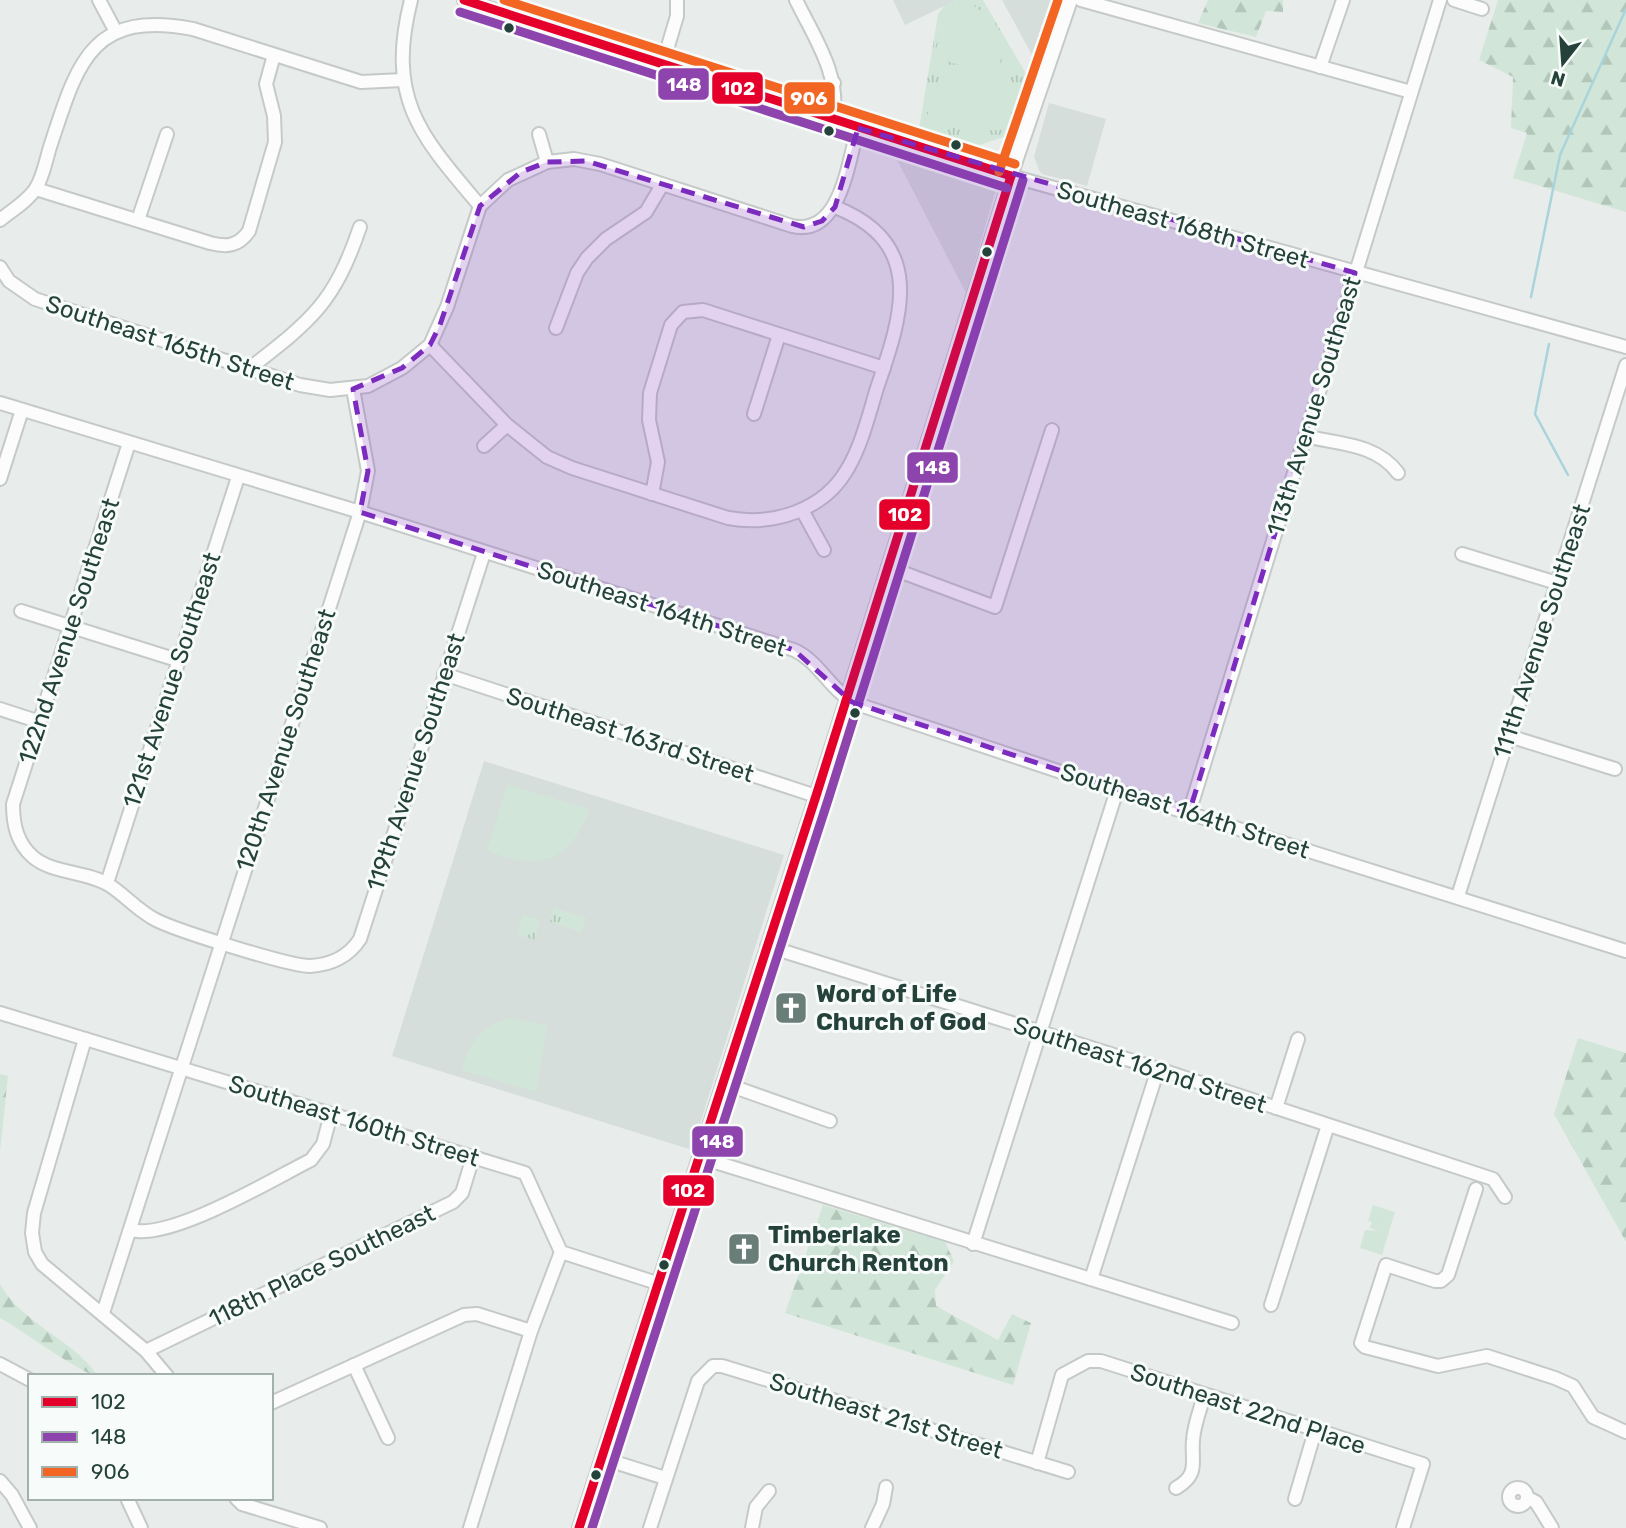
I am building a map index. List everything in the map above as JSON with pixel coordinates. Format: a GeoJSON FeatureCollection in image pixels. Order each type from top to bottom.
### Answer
{"type":"FeatureCollection","features":[{"type":"Feature","properties":{"kind":"street"},"geometry":{"type":"LineString","coordinates":[[99,0],[116,32]]}},
{"type":"Feature","properties":{"kind":"street"},"geometry":{"type":"LineString","coordinates":[[411,0],[402,38],[403,79],[419,129],[480,206]]}},
{"type":"Feature","properties":{"kind":"street","name":"Southeast 168th Street"},"geometry":{"type":"LineString","coordinates":[[464,0],[1011,176],[1355,274],[1626,347]]}},
{"type":"Feature","properties":{"kind":"street"},"geometry":{"type":"LineString","coordinates":[[512,16],[517,0]]}},
{"type":"Feature","properties":{"kind":"street"},"geometry":{"type":"LineString","coordinates":[[663,63],[677,16],[677,0]]}},
{"type":"Feature","properties":{"kind":"street"},"geometry":{"type":"LineString","coordinates":[[796,0],[834,83],[833,120]]}},
{"type":"Feature","properties":{"kind":"street"},"geometry":{"type":"LineString","coordinates":[[579,1528],[816,796],[1011,176],[1071,0]]}},
{"type":"Feature","properties":{"kind":"street"},"geometry":{"type":"LineString","coordinates":[[1081,0],[1411,92]]}},
{"type":"Feature","properties":{"kind":"street"},"geometry":{"type":"LineString","coordinates":[[1320,67],[1343,0]]}},
{"type":"Feature","properties":{"kind":"street","name":"113th Avenue Southeast"},"geometry":{"type":"LineString","coordinates":[[1189,813],[1440,0]]}},
{"type":"Feature","properties":{"kind":"street"},"geometry":{"type":"LineString","coordinates":[[1454,0],[1482,9]]}},
{"type":"Feature","properties":{"kind":"street"},"geometry":{"type":"LineString","coordinates":[[0,220],[36,189],[73,76],[88,53],[116,32],[167,24],[360,82],[403,79]]}},
{"type":"Feature","properties":{"kind":"street"},"geometry":{"type":"LineString","coordinates":[[36,189],[228,246],[241,241],[249,231],[270,168],[275,127],[266,84],[274,55]]}},
{"type":"Feature","properties":{"kind":"street"},"geometry":{"type":"LineString","coordinates":[[807,111],[824,98],[834,83]]}},
{"type":"Feature","properties":{"kind":"street"},"geometry":{"type":"LineString","coordinates":[[353,389],[384,380],[430,345],[447,307],[480,206],[508,180],[547,162],[586,161],[797,228],[822,221],[835,207],[858,128]]}},
{"type":"Feature","properties":{"kind":"street"},"geometry":{"type":"LineString","coordinates":[[138,220],[167,134]]}},
{"type":"Feature","properties":{"kind":"street"},"geometry":{"type":"LineString","coordinates":[[539,134],[547,162]]}},
{"type":"Feature","properties":{"kind":"street"},"geometry":{"type":"LineString","coordinates":[[556,328],[577,273],[587,258],[606,239],[646,212],[662,185]]}},
{"type":"Feature","properties":{"kind":"street"},"geometry":{"type":"LineString","coordinates":[[430,345],[507,425],[530,446],[560,464],[742,521],[775,519],[802,510],[826,495],[849,468],[900,314],[898,271],[886,244],[877,232],[854,215],[835,207]]}},
{"type":"Feature","properties":{"kind":"street"},"geometry":{"type":"LineString","coordinates":[[250,368],[302,327],[327,301],[345,270],[360,228]]}},
{"type":"Feature","properties":{"kind":"street","name":"Southeast 165th Street"},"geometry":{"type":"LineString","coordinates":[[0,267],[9,281],[35,299],[314,388],[353,389]]}},
{"type":"Feature","properties":{"kind":"street"},"geometry":{"type":"LineString","coordinates":[[652,494],[658,462],[649,420],[650,393],[671,325],[683,312],[703,310],[884,368]]}},
{"type":"Feature","properties":{"kind":"street"},"geometry":{"type":"LineString","coordinates":[[754,414],[779,335]]}},
{"type":"Feature","properties":{"kind":"street","name":"111th Avenue Southeast"},"geometry":{"type":"LineString","coordinates":[[1458,896],[1626,365]]}},
{"type":"Feature","properties":{"kind":"street","name":"120th Avenue Southeast"},"geometry":{"type":"LineString","coordinates":[[103,1313],[360,513],[368,471],[353,389]]}},
{"type":"Feature","properties":{"kind":"street","name":"Southeast 164th Street"},"geometry":{"type":"LineString","coordinates":[[0,403],[794,650],[808,659],[846,699],[1116,790],[1626,951]]}},
{"type":"Feature","properties":{"kind":"street"},"geometry":{"type":"LineString","coordinates":[[0,479],[22,410]]}},
{"type":"Feature","properties":{"kind":"street"},"geometry":{"type":"LineString","coordinates":[[484,446],[507,425]]}},
{"type":"Feature","properties":{"kind":"street"},"geometry":{"type":"LineString","coordinates":[[888,567],[995,607],[1052,430]]}},
{"type":"Feature","properties":{"kind":"street"},"geometry":{"type":"LineString","coordinates":[[1305,436],[1332,439],[1384,457],[1398,472]]}},
{"type":"Feature","properties":{"kind":"street","name":"122nd Avenue Southeast"},"geometry":{"type":"LineString","coordinates":[[107,883],[39,862],[19,841],[13,824],[13,804],[129,443]]}},
{"type":"Feature","properties":{"kind":"street","name":"121st Avenue Southeast"},"geometry":{"type":"LineString","coordinates":[[107,883],[238,477]]}},
{"type":"Feature","properties":{"kind":"street"},"geometry":{"type":"LineString","coordinates":[[802,510],[824,550]]}},
{"type":"Feature","properties":{"kind":"street","name":"119th Avenue Southeast"},"geometry":{"type":"LineString","coordinates":[[221,941],[311,966],[335,961],[354,949],[360,939],[484,553]]}},
{"type":"Feature","properties":{"kind":"street"},"geometry":{"type":"LineString","coordinates":[[1462,554],[1557,583]]}},
{"type":"Feature","properties":{"kind":"street"},"geometry":{"type":"LineString","coordinates":[[22,611],[177,660]]}},
{"type":"Feature","properties":{"kind":"street","name":"Southeast 163rd Street"},"geometry":{"type":"LineString","coordinates":[[444,674],[816,796]]}},
{"type":"Feature","properties":{"kind":"street"},"geometry":{"type":"LineString","coordinates":[[0,709],[40,722]]}},
{"type":"Feature","properties":{"kind":"street"},"geometry":{"type":"LineString","coordinates":[[1509,736],[1615,769]]}},
{"type":"Feature","properties":{"kind":"street"},"geometry":{"type":"LineString","coordinates":[[973,1244],[1037,1033],[1116,790]]}},
{"type":"Feature","properties":{"kind":"street"},"geometry":{"type":"LineString","coordinates":[[107,883],[157,921],[221,941]]}},
{"type":"Feature","properties":{"kind":"street","name":"Southeast 162nd Street"},"geometry":{"type":"LineString","coordinates":[[767,946],[1158,1069],[1493,1179],[1506,1197]]}},
{"type":"Feature","properties":{"kind":"street","name":"Southeast 160th Street"},"geometry":{"type":"LineString","coordinates":[[0,1013],[525,1172],[561,1252]]}},
{"type":"Feature","properties":{"kind":"street"},"geometry":{"type":"LineString","coordinates":[[85,1039],[34,1213],[32,1233],[35,1252],[53,1276],[103,1313],[146,1351],[165,1374]]}},
{"type":"Feature","properties":{"kind":"street"},"geometry":{"type":"LineString","coordinates":[[1276,1108],[1298,1039]]}},
{"type":"Feature","properties":{"kind":"street"},"geometry":{"type":"LineString","coordinates":[[1091,1279],[1158,1069]]}},
{"type":"Feature","properties":{"kind":"street"},"geometry":{"type":"LineString","coordinates":[[723,1083],[830,1121]]}},
{"type":"Feature","properties":{"kind":"street"},"geometry":{"type":"LineString","coordinates":[[130,1230],[146,1233],[177,1226],[311,1160],[323,1144],[331,1114]]}},
{"type":"Feature","properties":{"kind":"street"},"geometry":{"type":"LineString","coordinates":[[1271,1305],[1328,1125]]}},
{"type":"Feature","properties":{"kind":"street","name":"118th Place Southeast"},"geometry":{"type":"LineString","coordinates":[[146,1351],[453,1202],[462,1193],[473,1157]]}},
{"type":"Feature","properties":{"kind":"street"},"geometry":{"type":"LineString","coordinates":[[699,1157],[1232,1323]]}},
{"type":"Feature","properties":{"kind":"street"},"geometry":{"type":"LineString","coordinates":[[1476,1189],[1448,1275],[1441,1281],[1435,1281],[1387,1265],[1361,1343],[1365,1347],[1438,1366],[1488,1356],[1555,1378],[1573,1386],[1593,1417],[1626,1432]]}},
{"type":"Feature","properties":{"kind":"street"},"geometry":{"type":"LineString","coordinates":[[470,1528],[531,1331],[561,1252],[660,1284]]}},
{"type":"Feature","properties":{"kind":"street"},"geometry":{"type":"LineString","coordinates":[[273,1402],[464,1315],[477,1314],[531,1331]]}},
{"type":"Feature","properties":{"kind":"street","name":"Southeast 22nd Place"},"geometry":{"type":"LineString","coordinates":[[1037,1463],[1062,1376],[1073,1366],[1088,1361],[1101,1361],[1423,1464],[1403,1528]]}},
{"type":"Feature","properties":{"kind":"street"},"geometry":{"type":"LineString","coordinates":[[0,1364],[28,1379]]}},
{"type":"Feature","properties":{"kind":"street"},"geometry":{"type":"LineString","coordinates":[[354,1365],[388,1438]]}},
{"type":"Feature","properties":{"kind":"street","name":"Southeast 21st Street"},"geometry":{"type":"LineString","coordinates":[[665,1478],[704,1372],[713,1366],[722,1366],[1068,1472]]}},
{"type":"Feature","properties":{"kind":"street"},"geometry":{"type":"LineString","coordinates":[[1176,1488],[1186,1483],[1195,1463],[1193,1438],[1204,1396]]}},
{"type":"Feature","properties":{"kind":"street"},"geometry":{"type":"LineString","coordinates":[[1295,1499],[1315,1431]]}},
{"type":"Feature","properties":{"kind":"street"},"geometry":{"type":"LineString","coordinates":[[601,1458],[665,1478],[650,1528]]}},
{"type":"Feature","properties":{"kind":"street"},"geometry":{"type":"LineString","coordinates":[[0,1481],[12,1495],[30,1528]]}},
{"type":"Feature","properties":{"kind":"street"},"geometry":{"type":"LineString","coordinates":[[872,1528],[883,1504],[886,1487]]}},
{"type":"Feature","properties":{"kind":"street"},"geometry":{"type":"LineString","coordinates":[[752,1528],[756,1507],[769,1491]]}},
{"type":"Feature","properties":{"kind":"street"},"geometry":{"type":"LineString","coordinates":[[1528,1498],[1536,1502],[1552,1528]]}},
{"type":"Feature","properties":{"kind":"street"},"geometry":{"type":"LineString","coordinates":[[128,1500],[141,1528]]}},
{"type":"Feature","properties":{"kind":"street"},"geometry":{"type":"LineString","coordinates":[[239,1500],[320,1528]]}},
{"type":"Feature","properties":{"kind":"highlighted area"},"geometry":{"type":"Polygon","coordinates":[[[858,128],[1355,273],[1189,813],[852,702],[794,650],[360,512],[368,471],[353,389],[402,368],[430,345],[440,325],[480,206],[521,172],[547,162],[586,161],[804,227],[822,221],[835,207],[858,128]]]}},
{"type":"Feature","properties":{"kind":"shaded area"},"geometry":{"type":"Polygon","coordinates":[[[893,0],[957,0],[905,25],[893,0]]]}},
{"type":"Feature","properties":{"kind":"shaded area"},"geometry":{"type":"Polygon","coordinates":[[[1002,0],[1058,0],[1038,61],[1032,55],[1002,0]]]}},
{"type":"Feature","properties":{"kind":"shaded area"},"geometry":{"type":"Polygon","coordinates":[[[1049,103],[1106,119],[1087,186],[1042,174],[1039,170],[1034,157],[1049,103]]]}},
{"type":"Feature","properties":{"kind":"shaded area"},"geometry":{"type":"Polygon","coordinates":[[[893,152],[992,184],[996,189],[966,293],[893,152]]]}},
{"type":"Feature","properties":{"kind":"shaded area"},"geometry":{"type":"Polygon","coordinates":[[[484,761],[784,855],[692,1150],[392,1056],[484,761]]]}},
{"type":"Feature","properties":{"kind":"green space"},"geometry":{"type":"Polygon","coordinates":[[[958,0],[983,0],[1032,84],[1016,136],[1012,134],[977,146],[972,152],[918,135],[938,14],[945,5],[958,0]]]}},
{"type":"Feature","properties":{"kind":"green space"},"geometry":{"type":"Polygon","coordinates":[[[967,0],[995,23],[1009,52],[1000,57],[1006,123],[1001,130],[966,131],[926,119],[938,84],[959,65],[935,57],[940,29],[967,0]]]}},
{"type":"Feature","properties":{"kind":"green space"},"geometry":{"type":"Polygon","coordinates":[[[1208,0],[1283,0],[1283,12],[1266,11],[1256,37],[1198,23],[1208,0]]]}},
{"type":"Feature","properties":{"kind":"green space"},"geometry":{"type":"Polygon","coordinates":[[[1498,0],[1626,0],[1626,212],[1513,178],[1527,133],[1511,128],[1513,77],[1479,60],[1498,0]]]}},
{"type":"Feature","properties":{"kind":"green space"},"geometry":{"type":"Polygon","coordinates":[[[508,785],[589,809],[572,842],[562,852],[536,861],[505,857],[487,850],[508,785]]]}},
{"type":"Feature","properties":{"kind":"green space"},"geometry":{"type":"Polygon","coordinates":[[[554,908],[586,918],[581,932],[550,922],[554,908]]]}},
{"type":"Feature","properties":{"kind":"green space"},"geometry":{"type":"Polygon","coordinates":[[[523,915],[540,920],[534,940],[517,934],[523,915]]]}},
{"type":"Feature","properties":{"kind":"green space"},"geometry":{"type":"Polygon","coordinates":[[[509,1018],[547,1025],[536,1092],[462,1070],[468,1051],[478,1037],[491,1026],[509,1018]]]}},
{"type":"Feature","properties":{"kind":"green space"},"geometry":{"type":"Polygon","coordinates":[[[1578,1038],[1626,1053],[1626,1242],[1554,1114],[1578,1038]]]}},
{"type":"Feature","properties":{"kind":"green space"},"geometry":{"type":"Polygon","coordinates":[[[0,1074],[8,1076],[0,1152],[0,1074]]]}},
{"type":"Feature","properties":{"kind":"green space"},"geometry":{"type":"Polygon","coordinates":[[[823,1205],[945,1242],[954,1261],[935,1290],[936,1306],[998,1340],[1012,1314],[1031,1323],[1013,1385],[785,1313],[823,1205]]]}},
{"type":"Feature","properties":{"kind":"green space"},"geometry":{"type":"Polygon","coordinates":[[[1373,1205],[1395,1212],[1382,1255],[1360,1248],[1365,1230],[1378,1231],[1370,1228],[1372,1222],[1368,1221],[1373,1205]]]}},
{"type":"Feature","properties":{"kind":"green space"},"geometry":{"type":"Polygon","coordinates":[[[0,1284],[21,1310],[75,1351],[96,1374],[79,1368],[0,1318],[0,1284]]]}},
{"type":"Feature","properties":{"kind":"waterway"},"geometry":{"type":"LineString","coordinates":[[1531,297],[1560,155],[1626,9]]}},
{"type":"Feature","properties":{"kind":"waterway"},"geometry":{"type":"LineString","coordinates":[[1549,344],[1535,414],[1568,475]]}},
{"type":"Feature","properties":{"kind":"transit line","name":"102"},"geometry":{"type":"LineString","coordinates":[[464,0],[1011,176]]}},
{"type":"Feature","properties":{"kind":"transit line","name":"906"},"geometry":{"type":"LineString","coordinates":[[504,0],[1015,164]]}},
{"type":"Feature","properties":{"kind":"transit line","name":"906"},"geometry":{"type":"LineString","coordinates":[[999,172],[1058,0]]}},
{"type":"Feature","properties":{"kind":"transit line","name":"148"},"geometry":{"type":"LineString","coordinates":[[460,12],[1007,188]]}},
{"type":"Feature","properties":{"kind":"transit line","name":"102"},"geometry":{"type":"LineString","coordinates":[[579,1528],[816,796],[1011,176]]}},
{"type":"Feature","properties":{"kind":"transit line","name":"148"},"geometry":{"type":"LineString","coordinates":[[592,1528],[828,800],[1023,180]]}},
{"type":"Feature","properties":{"kind":"place","name":"Word of Life Church of God"},"geometry":{"type":"Point","coordinates":[791,1008]}},
{"type":"Feature","properties":{"kind":"place","name":"Timberlake Church Renton"},"geometry":{"type":"Point","coordinates":[744,1249]}}]}
